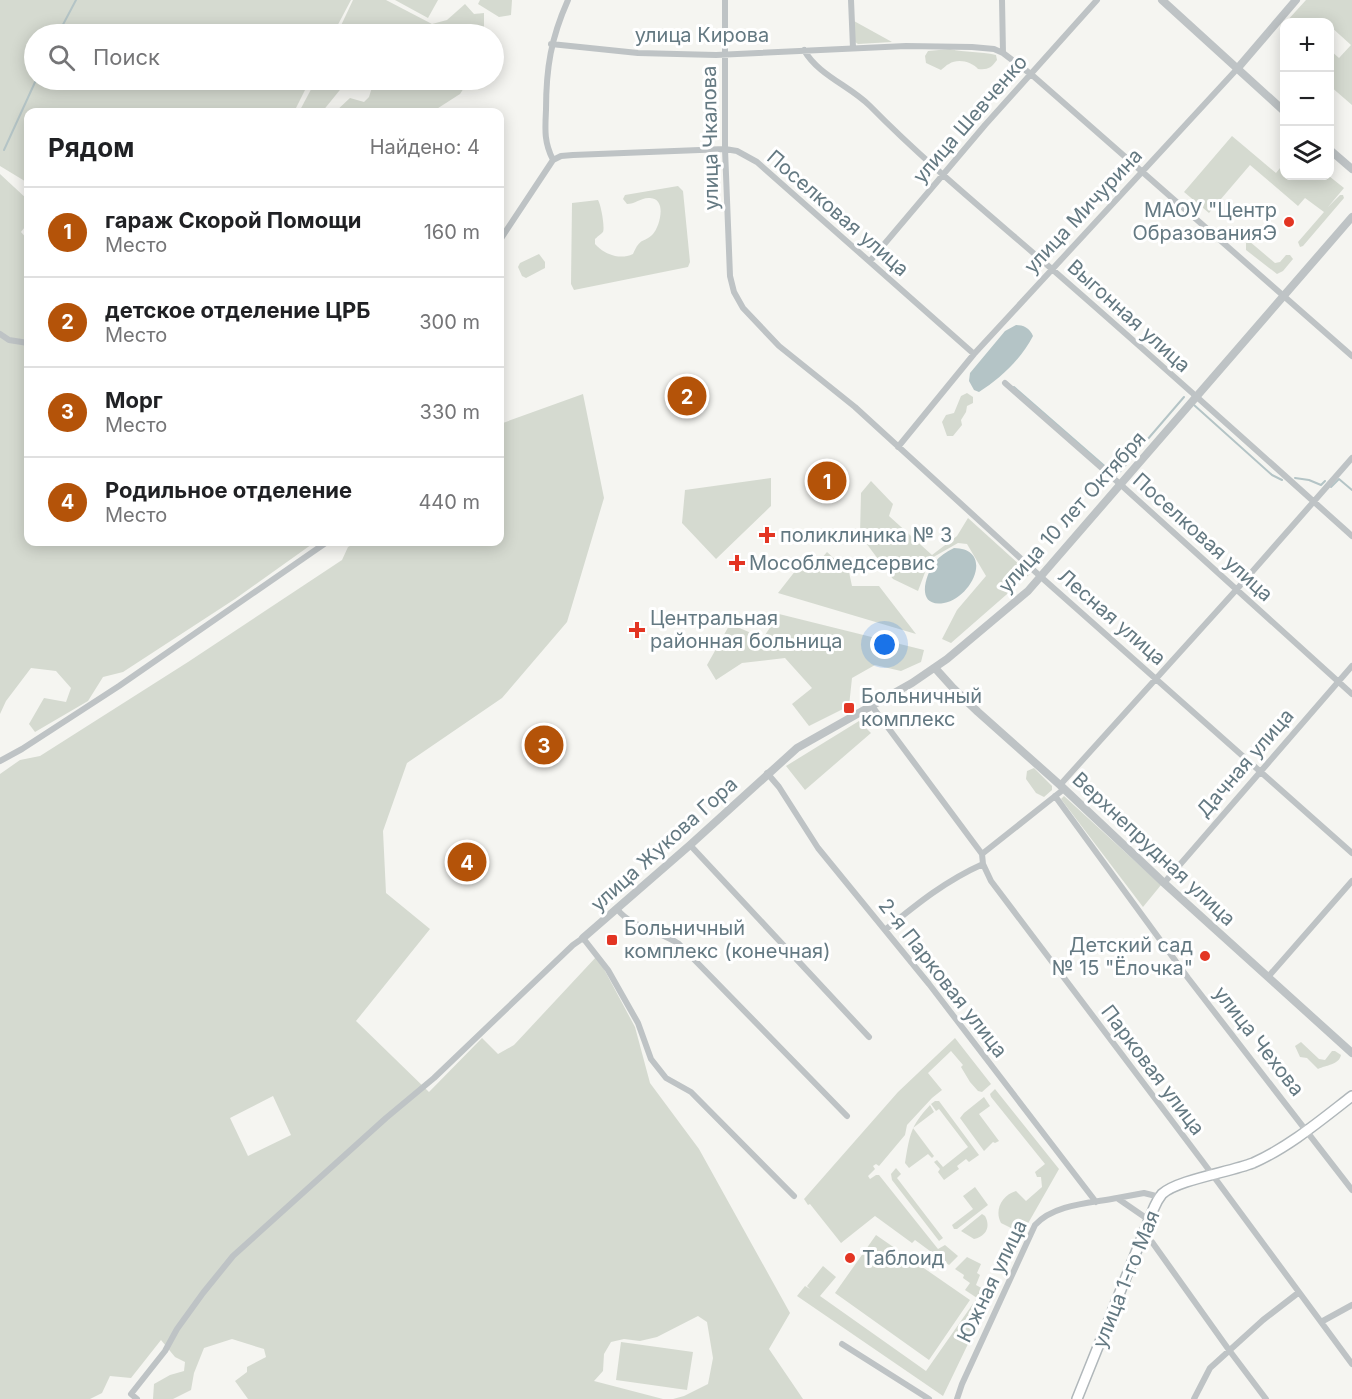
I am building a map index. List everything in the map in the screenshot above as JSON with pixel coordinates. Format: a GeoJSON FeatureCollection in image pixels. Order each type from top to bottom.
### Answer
{"type":"FeatureCollection","features":[{"type":"Feature","properties":{"kind":"main road","name":"улица 1-го Мая"},"geometry":{"type":"LineString","coordinates":[[1077,1399],[1160,1197],[1176,1186],[1254,1162],[1306,1131],[1352,1096]]}},
{"type":"Feature","properties":{"kind":"street"},"geometry":{"type":"LineString","coordinates":[[504,234],[553,160],[545,146],[546,72],[556,25],[568,0]]}},
{"type":"Feature","properties":{"kind":"street","name":"улица Чкалова"},"geometry":{"type":"LineString","coordinates":[[724,0],[725,149],[730,276]]}},
{"type":"Feature","properties":{"kind":"street"},"geometry":{"type":"LineString","coordinates":[[851,0],[853,48]]}},
{"type":"Feature","properties":{"kind":"street"},"geometry":{"type":"LineString","coordinates":[[1002,0],[1003,53],[1032,75],[1143,171],[1352,356]]}},
{"type":"Feature","properties":{"kind":"street","name":"улица Шевченко"},"geometry":{"type":"LineString","coordinates":[[870,261],[942,175],[1097,0]]}},
{"type":"Feature","properties":{"kind":"street"},"geometry":{"type":"LineString","coordinates":[[1162,0],[1280,107]]}},
{"type":"Feature","properties":{"kind":"street","name":"улица Мичурина"},"geometry":{"type":"LineString","coordinates":[[898,447],[974,354],[1238,69],[1296,0]]}},
{"type":"Feature","properties":{"kind":"street","name":"улица Кирова"},"geometry":{"type":"LineString","coordinates":[[551,44],[638,53],[724,54],[853,48],[972,47],[994,49],[1003,53]]}},
{"type":"Feature","properties":{"kind":"street","name":"Выгонная улица"},"geometry":{"type":"LineString","coordinates":[[804,50],[809,58],[861,97],[942,175],[1052,269],[1352,536]]}},
{"type":"Feature","properties":{"kind":"street","name":"Поселковая улица"},"geometry":{"type":"LineString","coordinates":[[553,160],[561,156],[573,155],[725,149],[737,151],[756,162],[974,354]]}},
{"type":"Feature","properties":{"kind":"street"},"geometry":{"type":"LineString","coordinates":[[1334,154],[1352,169]]}},
{"type":"Feature","properties":{"kind":"street","name":"улица 10 лет Октября"},"geometry":{"type":"LineString","coordinates":[[767,774],[797,748],[935,668],[1003,613],[1041,577],[1282,295],[1352,217]]}},
{"type":"Feature","properties":{"kind":"street","name":"Лесная улица"},"geometry":{"type":"LineString","coordinates":[[730,276],[734,292],[753,320],[779,345],[855,407],[1041,577],[1352,853]]}},
{"type":"Feature","properties":{"kind":"street"},"geometry":{"type":"LineString","coordinates":[[0,334],[9,340],[24,342]]}},
{"type":"Feature","properties":{"kind":"street","name":"Поселковая улица"},"geometry":{"type":"LineString","coordinates":[[1005,383],[1238,589],[1275,626],[1352,694]]}},
{"type":"Feature","properties":{"kind":"street"},"geometry":{"type":"LineString","coordinates":[[982,854],[1055,796],[1352,458]]}},
{"type":"Feature","properties":{"kind":"street"},"geometry":{"type":"LineString","coordinates":[[0,761],[119,686],[321,546]]}},
{"type":"Feature","properties":{"kind":"street","name":"Дачная улица"},"geometry":{"type":"LineString","coordinates":[[1164,883],[1352,666]]}},
{"type":"Feature","properties":{"kind":"street","name":"Верхнепрудная улица"},"geometry":{"type":"LineString","coordinates":[[935,668],[978,712],[1352,1053]]}},
{"type":"Feature","properties":{"kind":"street"},"geometry":{"type":"LineString","coordinates":[[872,706],[982,854],[982,864],[936,888],[885,930]]}},
{"type":"Feature","properties":{"kind":"street","name":"улица Жукова Гора"},"geometry":{"type":"LineString","coordinates":[[583,938],[767,774]]}},
{"type":"Feature","properties":{"kind":"street","name":"2-я Парковая улица"},"geometry":{"type":"LineString","coordinates":[[767,774],[780,787],[818,848],[885,930],[1096,1202]]}},
{"type":"Feature","properties":{"kind":"street","name":"улица Чехова"},"geometry":{"type":"LineString","coordinates":[[1055,796],[1188,978],[1352,1190]]}},
{"type":"Feature","properties":{"kind":"street"},"geometry":{"type":"LineString","coordinates":[[690,845],[869,1037]]}},
{"type":"Feature","properties":{"kind":"street","name":"Парковая улица"},"geometry":{"type":"LineString","coordinates":[[982,864],[991,881],[1352,1364]]}},
{"type":"Feature","properties":{"kind":"street"},"geometry":{"type":"LineString","coordinates":[[1268,977],[1352,881]]}},
{"type":"Feature","properties":{"kind":"street"},"geometry":{"type":"LineString","coordinates":[[617,909],[642,928],[667,936],[679,944],[847,1116]]}},
{"type":"Feature","properties":{"kind":"street"},"geometry":{"type":"LineString","coordinates":[[136,1399],[131,1394],[165,1351],[177,1329],[203,1293],[233,1256],[386,1118],[434,1078],[488,1024],[583,938],[608,970],[638,1023],[651,1059],[666,1078],[691,1092],[794,1196]]}},
{"type":"Feature","properties":{"kind":"street","name":"Южная улица"},"geometry":{"type":"LineString","coordinates":[[957,1399],[962,1383],[1035,1225],[1042,1218],[1053,1212],[1144,1193],[1160,1197]]}},
{"type":"Feature","properties":{"kind":"street"},"geometry":{"type":"LineString","coordinates":[[1117,1198],[1149,1220]]}},
{"type":"Feature","properties":{"kind":"street"},"geometry":{"type":"LineString","coordinates":[[1142,1237],[1152,1242],[1266,1399]]}},
{"type":"Feature","properties":{"kind":"street"},"geometry":{"type":"LineString","coordinates":[[1194,1399],[1204,1376],[1229,1350],[1298,1293]]}},
{"type":"Feature","properties":{"kind":"street"},"geometry":{"type":"LineString","coordinates":[[1321,1322],[1352,1305]]}},
{"type":"Feature","properties":{"kind":"street"},"geometry":{"type":"LineString","coordinates":[[842,1344],[929,1399]]}},
{"type":"Feature","properties":{"kind":"shaded area"},"geometry":{"type":"Polygon","coordinates":[[[0,0],[351,0],[338,24],[24,24],[24,90],[305,90],[296,108],[24,108],[24,181],[0,166],[0,0]]]}},
{"type":"Feature","properties":{"kind":"shaded area"},"geometry":{"type":"Polygon","coordinates":[[[353,0],[386,0],[432,24],[342,24],[353,0]]]}},
{"type":"Feature","properties":{"kind":"shaded area"},"geometry":{"type":"Polygon","coordinates":[[[395,0],[438,0],[428,18],[395,0]]]}},
{"type":"Feature","properties":{"kind":"shaded area"},"geometry":{"type":"Polygon","coordinates":[[[480,0],[512,0],[511,15],[499,17],[478,4],[480,0]]]}},
{"type":"Feature","properties":{"kind":"shaded area"},"geometry":{"type":"Polygon","coordinates":[[[1306,0],[1352,0],[1352,105],[1334,89],[1334,54],[1339,58],[1351,45],[1334,30],[1334,18],[1290,18],[1306,0]]]}},
{"type":"Feature","properties":{"kind":"shaded area"},"geometry":{"type":"Polygon","coordinates":[[[465,4],[474,14],[484,13],[484,24],[432,24],[447,20],[465,4]]]}},
{"type":"Feature","properties":{"kind":"shaded area"},"geometry":{"type":"Polygon","coordinates":[[[854,21],[892,42],[858,44],[855,42],[854,21]]]}},
{"type":"Feature","properties":{"kind":"shaded area"},"geometry":{"type":"Polygon","coordinates":[[[950,49],[996,55],[997,60],[987,69],[978,69],[961,61],[953,62],[941,70],[926,63],[925,56],[928,51],[950,49]]]}},
{"type":"Feature","properties":{"kind":"shaded area"},"geometry":{"type":"Polygon","coordinates":[[[311,90],[340,90],[325,108],[301,108],[311,90]]]}},
{"type":"Feature","properties":{"kind":"shaded area"},"geometry":{"type":"Polygon","coordinates":[[[371,90],[463,90],[438,108],[339,108],[350,98],[364,102],[371,90]]]}},
{"type":"Feature","properties":{"kind":"shaded area"},"geometry":{"type":"Polygon","coordinates":[[[1232,136],[1276,173],[1280,168],[1280,180],[1334,180],[1344,188],[1328,207],[1340,195],[1344,198],[1300,247],[1298,242],[1324,212],[1305,198],[1298,206],[1250,165],[1209,213],[1184,192],[1232,136]]]}},
{"type":"Feature","properties":{"kind":"shaded area"},"geometry":{"type":"Polygon","coordinates":[[[0,174],[24,196],[24,228],[21,232],[24,235],[24,546],[309,546],[235,599],[123,672],[103,677],[88,701],[35,732],[29,724],[44,698],[66,702],[71,688],[56,671],[31,668],[6,701],[0,714],[0,174]]]}},
{"type":"Feature","properties":{"kind":"shaded area"},"geometry":{"type":"Polygon","coordinates":[[[678,186],[683,191],[690,262],[688,267],[574,290],[571,284],[572,203],[598,200],[603,232],[595,239],[595,244],[603,251],[623,257],[633,254],[640,242],[653,234],[660,214],[659,203],[656,200],[650,198],[627,204],[623,199],[625,195],[678,186]]]}},
{"type":"Feature","properties":{"kind":"shaded area"},"geometry":{"type":"Polygon","coordinates":[[[1249,241],[1275,263],[1280,262],[1286,255],[1290,255],[1293,259],[1283,271],[1277,274],[1246,250],[1246,243],[1249,241]]]}},
{"type":"Feature","properties":{"kind":"shaded area"},"geometry":{"type":"Polygon","coordinates":[[[539,254],[545,262],[545,268],[526,278],[522,276],[518,267],[520,263],[539,254]]]}},
{"type":"Feature","properties":{"kind":"shaded area"},"geometry":{"type":"Polygon","coordinates":[[[1016,325],[1032,333],[1033,336],[1028,344],[1017,360],[995,381],[979,392],[974,390],[969,381],[970,373],[1005,331],[1016,325]]]}},
{"type":"Feature","properties":{"kind":"shaded area"},"geometry":{"type":"Polygon","coordinates":[[[967,393],[973,397],[973,403],[967,406],[961,420],[962,425],[953,436],[947,436],[942,422],[946,415],[954,413],[961,396],[967,393]]]}},
{"type":"Feature","properties":{"kind":"shaded area"},"geometry":{"type":"Polygon","coordinates":[[[583,394],[604,498],[567,622],[502,698],[407,763],[383,831],[386,893],[430,929],[356,1021],[429,1092],[482,1038],[498,1054],[514,1045],[597,956],[635,1027],[650,1083],[699,1149],[790,1313],[769,1349],[803,1399],[673,1399],[708,1384],[713,1358],[707,1322],[698,1316],[657,1337],[640,1341],[624,1339],[611,1342],[604,1354],[603,1371],[594,1381],[663,1399],[248,1399],[235,1381],[247,1372],[247,1367],[266,1357],[264,1349],[232,1339],[204,1348],[194,1373],[191,1390],[173,1399],[153,1399],[154,1384],[170,1375],[184,1371],[185,1362],[175,1357],[161,1340],[131,1378],[110,1376],[102,1393],[90,1399],[0,1399],[0,774],[20,760],[40,756],[188,662],[342,560],[348,547],[504,546],[504,423],[583,394]],[[273,1096],[230,1118],[248,1156],[291,1135],[273,1096]]]}},
{"type":"Feature","properties":{"kind":"shaded area"},"geometry":{"type":"Polygon","coordinates":[[[771,478],[771,506],[716,559],[682,523],[685,490],[771,478]]]}},
{"type":"Feature","properties":{"kind":"shaded area"},"geometry":{"type":"Polygon","coordinates":[[[871,481],[893,504],[889,516],[932,555],[957,536],[968,518],[1030,574],[951,643],[942,639],[957,610],[986,576],[967,544],[958,543],[930,559],[918,591],[893,579],[860,535],[861,493],[871,481]]]}},
{"type":"Feature","properties":{"kind":"shaded area"},"geometry":{"type":"Polygon","coordinates":[[[954,548],[966,550],[974,556],[975,574],[970,584],[954,599],[944,603],[929,601],[925,589],[931,568],[943,554],[954,548]]]}},
{"type":"Feature","properties":{"kind":"shaded area"},"geometry":{"type":"Polygon","coordinates":[[[827,552],[849,572],[852,586],[879,586],[916,634],[778,593],[796,570],[815,566],[827,552]]]}},
{"type":"Feature","properties":{"kind":"shaded area"},"geometry":{"type":"Polygon","coordinates":[[[779,614],[924,650],[921,662],[901,671],[875,665],[852,678],[849,706],[809,726],[792,704],[812,688],[785,658],[742,663],[716,680],[707,665],[730,624],[763,638],[779,614]]]}},
{"type":"Feature","properties":{"kind":"shaded area"},"geometry":{"type":"Polygon","coordinates":[[[859,721],[871,733],[805,790],[786,766],[859,721]]]}},
{"type":"Feature","properties":{"kind":"shaded area"},"geometry":{"type":"Polygon","coordinates":[[[1034,768],[1052,786],[1052,790],[1044,797],[1036,793],[1026,779],[1027,771],[1034,768]]]}},
{"type":"Feature","properties":{"kind":"shaded area"},"geometry":{"type":"Polygon","coordinates":[[[1064,796],[1161,885],[1143,907],[1061,799],[1064,796]]]}},
{"type":"Feature","properties":{"kind":"shaded area"},"geometry":{"type":"Polygon","coordinates":[[[955,1038],[991,1084],[982,1092],[978,1091],[961,1067],[963,1065],[951,1051],[928,1073],[942,1090],[907,1125],[905,1135],[879,1166],[876,1164],[873,1166],[875,1169],[868,1176],[870,1179],[879,1175],[938,1249],[945,1245],[958,1256],[949,1265],[915,1240],[912,1243],[875,1216],[841,1243],[804,1199],[898,1092],[955,1038]]]}},
{"type":"Feature","properties":{"kind":"shaded area"},"geometry":{"type":"Polygon","coordinates":[[[1301,1042],[1319,1059],[1325,1060],[1332,1051],[1341,1055],[1340,1058],[1335,1063],[1318,1069],[1307,1058],[1300,1057],[1295,1046],[1301,1042]]]}},
{"type":"Feature","properties":{"kind":"shaded area"},"geometry":{"type":"Polygon","coordinates":[[[995,1089],[1059,1169],[1022,1234],[1018,1232],[1022,1224],[1017,1221],[1011,1228],[1001,1223],[999,1208],[1003,1199],[1011,1193],[1016,1191],[1026,1201],[1042,1187],[1041,1177],[1037,1177],[1035,1172],[1045,1164],[991,1097],[990,1094],[995,1089]]]}},
{"type":"Feature","properties":{"kind":"shaded area"},"geometry":{"type":"Polygon","coordinates":[[[984,1097],[990,1106],[979,1114],[999,1141],[993,1142],[984,1151],[960,1118],[984,1097]]]}},
{"type":"Feature","properties":{"kind":"shaded area"},"geometry":{"type":"Polygon","coordinates":[[[939,1101],[979,1155],[969,1162],[966,1159],[957,1166],[959,1169],[944,1180],[938,1172],[940,1169],[934,1162],[937,1160],[943,1167],[968,1147],[939,1109],[936,1111],[931,1104],[939,1101]]]}},
{"type":"Feature","properties":{"kind":"shaded area"},"geometry":{"type":"Polygon","coordinates":[[[930,1105],[934,1112],[914,1128],[918,1119],[930,1105]]]}},
{"type":"Feature","properties":{"kind":"shaded area"},"geometry":{"type":"Polygon","coordinates":[[[913,1128],[934,1156],[932,1158],[928,1154],[909,1168],[905,1163],[913,1128]]]}},
{"type":"Feature","properties":{"kind":"shaded area"},"geometry":{"type":"Polygon","coordinates":[[[896,1168],[901,1174],[897,1178],[943,1238],[939,1241],[892,1180],[891,1174],[896,1168]]]}},
{"type":"Feature","properties":{"kind":"shaded area"},"geometry":{"type":"Polygon","coordinates":[[[975,1187],[988,1205],[954,1229],[952,1225],[973,1209],[963,1196],[975,1187]]]}},
{"type":"Feature","properties":{"kind":"shaded area"},"geometry":{"type":"Polygon","coordinates":[[[982,1214],[988,1224],[982,1236],[974,1239],[961,1231],[982,1214]]]}},
{"type":"Feature","properties":{"kind":"shaded area"},"geometry":{"type":"Polygon","coordinates":[[[876,1235],[970,1300],[929,1360],[835,1293],[876,1235]]]}},
{"type":"Feature","properties":{"kind":"shaded area"},"geometry":{"type":"Polygon","coordinates":[[[967,1257],[981,1264],[977,1273],[980,1275],[976,1285],[992,1294],[943,1396],[797,1296],[805,1286],[810,1289],[807,1286],[823,1266],[836,1277],[820,1296],[926,1371],[977,1298],[965,1290],[970,1283],[955,1269],[967,1257]]]}},
{"type":"Feature","properties":{"kind":"shaded area"},"geometry":{"type":"Polygon","coordinates":[[[621,1342],[693,1352],[687,1390],[616,1380],[621,1342]]]}},
{"type":"Feature","properties":{"kind":"waterway"},"geometry":{"type":"LineString","coordinates":[[63,24],[76,0]]}},
{"type":"Feature","properties":{"kind":"waterway"},"geometry":{"type":"LineString","coordinates":[[4,150],[31,90]]}},
{"type":"Feature","properties":{"kind":"waterway"},"geometry":{"type":"LineString","coordinates":[[1014,387],[1116,476],[1184,397]]}},
{"type":"Feature","properties":{"kind":"waterway"},"geometry":{"type":"LineString","coordinates":[[1194,405],[1272,475],[1282,480]]}},
{"type":"Feature","properties":{"kind":"waterway"},"geometry":{"type":"LineString","coordinates":[[1295,478],[1321,485],[1325,481]]}},
{"type":"Feature","properties":{"kind":"waterway"},"geometry":{"type":"LineString","coordinates":[[1331,487],[1339,479],[1352,490]]}},
{"type":"Feature","properties":{"kind":"place","name":"МАОУ \"Центр ОбразованияЭ"},"geometry":{"type":"Point","coordinates":[1289,222]}},
{"type":"Feature","properties":{"kind":"place","name":"детское отделение ЦРБ"},"geometry":{"type":"Point","coordinates":[687,396]}},
{"type":"Feature","properties":{"kind":"place","name":"гараж Скорой Помощи"},"geometry":{"type":"Point","coordinates":[827,481]}},
{"type":"Feature","properties":{"kind":"place","name":"поликлиника № 3"},"geometry":{"type":"Point","coordinates":[767,535]}},
{"type":"Feature","properties":{"kind":"place","name":"Мособлмедсервис"},"geometry":{"type":"Point","coordinates":[737,563]}},
{"type":"Feature","properties":{"kind":"place","name":"Центральная районная больница"},"geometry":{"type":"Point","coordinates":[637,630]}},
{"type":"Feature","properties":{"kind":"place","name":"Больничный комплекс"},"geometry":{"type":"Point","coordinates":[849,708]}},
{"type":"Feature","properties":{"kind":"place","name":"Морг"},"geometry":{"type":"Point","coordinates":[544,745]}},
{"type":"Feature","properties":{"kind":"place","name":"Родильное отделение"},"geometry":{"type":"Point","coordinates":[467,862]}},
{"type":"Feature","properties":{"kind":"place","name":"Больничный комплекс (конечная)"},"geometry":{"type":"Point","coordinates":[612,940]}},
{"type":"Feature","properties":{"kind":"place","name":"Детский сад № 15 \"Ёлочка\""},"geometry":{"type":"Point","coordinates":[1205,956]}},
{"type":"Feature","properties":{"kind":"place","name":"Таблоид"},"geometry":{"type":"Point","coordinates":[850,1258]}}]}
